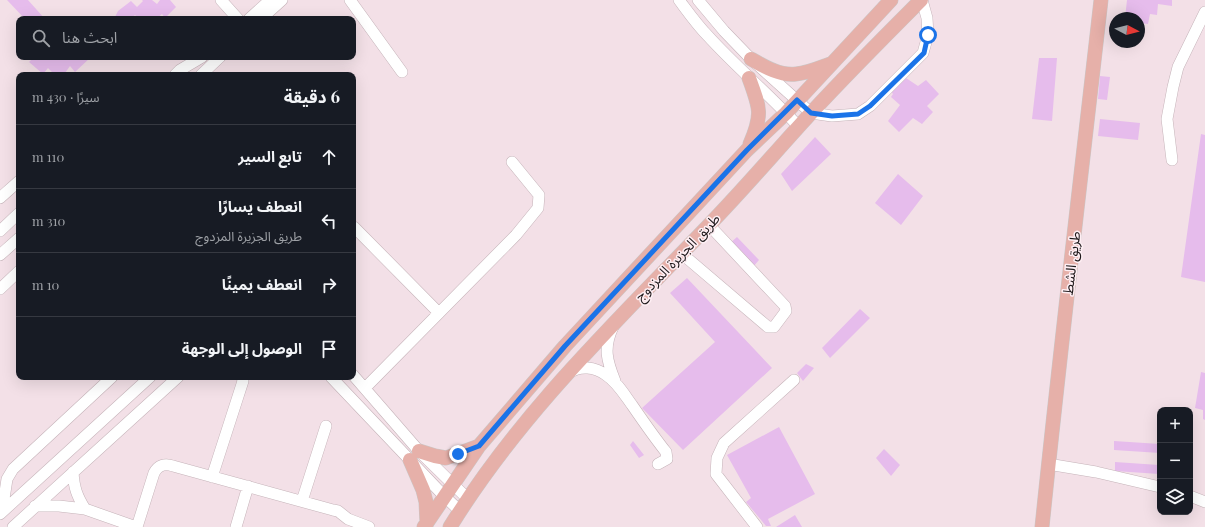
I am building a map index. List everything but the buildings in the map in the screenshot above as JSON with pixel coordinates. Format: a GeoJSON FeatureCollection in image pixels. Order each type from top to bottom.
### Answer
{"type":"FeatureCollection","features":[{"type":"Feature","properties":{"kind":"main road","name":"طريق الجزيرة المزدوج"},"geometry":{"type":"LineString","coordinates":[[425,525],[479,446],[565,346],[747,150],[786,113],[891,0]]}},
{"type":"Feature","properties":{"kind":"main road","name":"طريق الجزيرة المزدوج"},"geometry":{"type":"LineString","coordinates":[[450,527],[468,499],[516,434],[565,375],[681,253],[710,225],[811,113],[921,0]]}},
{"type":"Feature","properties":{"kind":"main road","name":"طريق الشط"},"geometry":{"type":"LineString","coordinates":[[1042,527],[1059,363],[1101,0]]}},
{"type":"Feature","properties":{"kind":"main road"},"geometry":{"type":"LineString","coordinates":[[751,59],[769,69],[796,74],[832,63]]}},
{"type":"Feature","properties":{"kind":"main road"},"geometry":{"type":"LineString","coordinates":[[747,150],[756,130],[759,118],[759,106],[749,78]]}},
{"type":"Feature","properties":{"kind":"main road"},"geometry":{"type":"LineString","coordinates":[[425,525],[426,502],[415,456],[435,456],[446,458],[479,446]]}},
{"type":"Feature","properties":{"kind":"street"},"geometry":{"type":"LineString","coordinates":[[221,0],[235,16]]}},
{"type":"Feature","properties":{"kind":"street"},"geometry":{"type":"LineString","coordinates":[[252,16],[270,0]]}},
{"type":"Feature","properties":{"kind":"street"},"geometry":{"type":"LineString","coordinates":[[264,16],[282,0]]}},
{"type":"Feature","properties":{"kind":"street"},"geometry":{"type":"LineString","coordinates":[[350,0],[402,72]]}},
{"type":"Feature","properties":{"kind":"street"},"geometry":{"type":"LineString","coordinates":[[679,0],[707,35],[799,127]]}},
{"type":"Feature","properties":{"kind":"street"},"geometry":{"type":"LineString","coordinates":[[702,1],[751,59],[811,113],[832,116],[858,114],[870,106],[924,53],[928,35],[927,18],[921,0]]}},
{"type":"Feature","properties":{"kind":"street"},"geometry":{"type":"LineString","coordinates":[[1172,160],[1167,119],[1173,87],[1178,67],[1205,12]]}},
{"type":"Feature","properties":{"kind":"street"},"geometry":{"type":"LineString","coordinates":[[178,72],[197,60]]}},
{"type":"Feature","properties":{"kind":"street"},"geometry":{"type":"LineString","coordinates":[[204,72],[217,60]]}},
{"type":"Feature","properties":{"kind":"street"},"geometry":{"type":"LineString","coordinates":[[365,388],[516,234],[538,208],[539,195],[512,162]]}},
{"type":"Feature","properties":{"kind":"street"},"geometry":{"type":"LineString","coordinates":[[0,198],[16,184]]}},
{"type":"Feature","properties":{"kind":"street"},"geometry":{"type":"LineString","coordinates":[[0,231],[16,216]]}},
{"type":"Feature","properties":{"kind":"street"},"geometry":{"type":"LineString","coordinates":[[681,253],[768,327],[774,328],[786,311],[785,306],[710,225]]}},
{"type":"Feature","properties":{"kind":"street"},"geometry":{"type":"LineString","coordinates":[[356,229],[439,313]]}},
{"type":"Feature","properties":{"kind":"street"},"geometry":{"type":"LineString","coordinates":[[0,255],[16,241]]}},
{"type":"Feature","properties":{"kind":"street"},"geometry":{"type":"LineString","coordinates":[[0,289],[16,274]]}},
{"type":"Feature","properties":{"kind":"street"},"geometry":{"type":"LineString","coordinates":[[616,384],[606,355],[607,342],[613,327],[622,315]]}},
{"type":"Feature","properties":{"kind":"street"},"geometry":{"type":"LineString","coordinates":[[565,375],[574,369],[595,369],[605,374],[616,384],[666,452],[667,459],[658,464]]}},
{"type":"Feature","properties":{"kind":"street"},"geometry":{"type":"LineString","coordinates":[[356,378],[365,388],[444,496],[460,512]]}},
{"type":"Feature","properties":{"kind":"street"},"geometry":{"type":"LineString","coordinates":[[1,513],[8,479],[13,469],[109,380]]}},
{"type":"Feature","properties":{"kind":"street"},"geometry":{"type":"LineString","coordinates":[[1,513],[147,380]]}},
{"type":"Feature","properties":{"kind":"street"},"geometry":{"type":"LineString","coordinates":[[13,527],[175,380]]}},
{"type":"Feature","properties":{"kind":"street"},"geometry":{"type":"LineString","coordinates":[[212,477],[243,380]]}},
{"type":"Feature","properties":{"kind":"street"},"geometry":{"type":"LineString","coordinates":[[334,380],[415,456],[452,484],[468,499]]}},
{"type":"Feature","properties":{"kind":"street"},"geometry":{"type":"LineString","coordinates":[[757,527],[716,474],[717,458],[724,443],[794,380]]}},
{"type":"Feature","properties":{"kind":"street"},"geometry":{"type":"LineString","coordinates":[[302,501],[326,426]]}},
{"type":"Feature","properties":{"kind":"street"},"geometry":{"type":"LineString","coordinates":[[35,506],[59,506],[85,510],[136,527],[154,473],[158,468],[165,464],[338,511],[343,522],[370,527]]}},
{"type":"Feature","properties":{"kind":"street"},"geometry":{"type":"LineString","coordinates":[[1048,464],[1096,472],[1157,486]]}},
{"type":"Feature","properties":{"kind":"street"},"geometry":{"type":"LineString","coordinates":[[73,472],[74,485],[78,498],[85,510]]}},
{"type":"Feature","properties":{"kind":"street"},"geometry":{"type":"LineString","coordinates":[[236,527],[248,486]]}},
{"type":"Feature","properties":{"kind":"street"},"geometry":{"type":"LineString","coordinates":[[1193,497],[1205,502]]}},
{"type":"Feature","properties":{"kind":"route"},"geometry":{"type":"LineString","coordinates":[[458,454],[479,446],[565,346],[747,150],[786,113],[797,100],[811,113],[832,116],[858,114],[870,106],[924,53],[928,35]]}}]}
